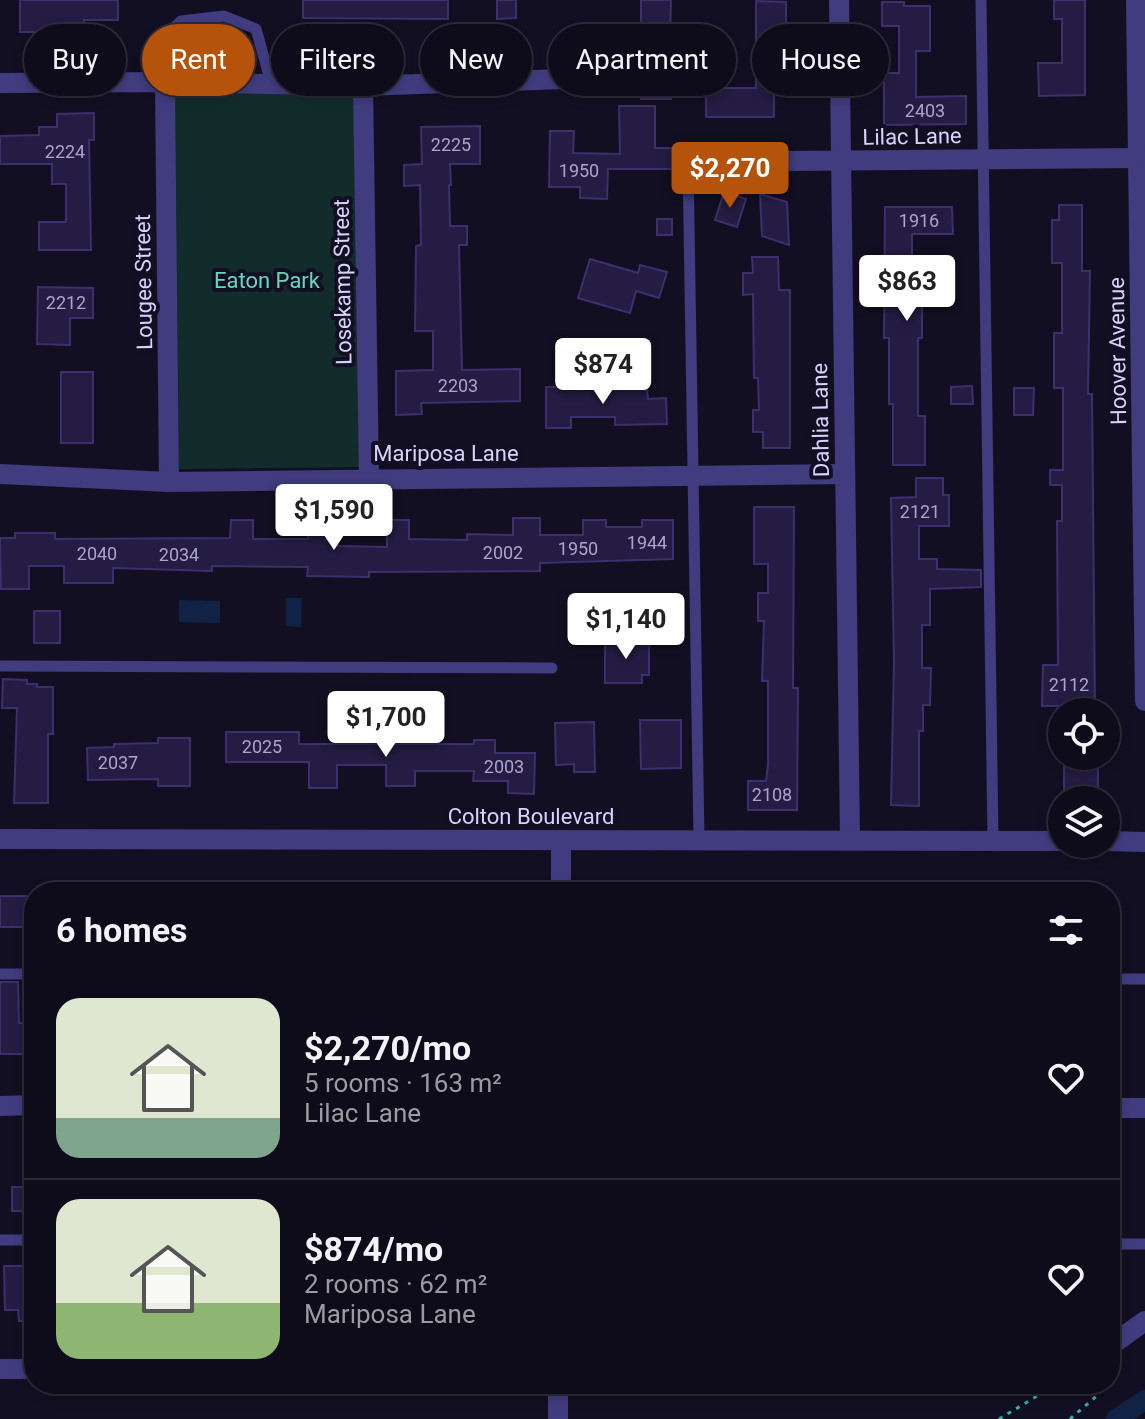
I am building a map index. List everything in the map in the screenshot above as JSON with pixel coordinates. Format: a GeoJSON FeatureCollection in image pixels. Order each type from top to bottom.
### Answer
{"type":"FeatureCollection","features":[{"type":"Feature","properties":{"kind":"street","name":"Dahlia Lane"},"geometry":{"type":"LineString","coordinates":[[839,0],[850,839]]}},
{"type":"Feature","properties":{"kind":"street","name":"Hoover Avenue"},"geometry":{"type":"LineString","coordinates":[[1136,0],[1142,83],[1137,158],[1143,351],[1145,701]]}},
{"type":"Feature","properties":{"kind":"street"},"geometry":{"type":"LineString","coordinates":[[404,85],[548,80]]}},
{"type":"Feature","properties":{"kind":"street"},"geometry":{"type":"LineString","coordinates":[[0,83],[142,82]]}},
{"type":"Feature","properties":{"kind":"street"},"geometry":{"type":"LineString","coordinates":[[255,83],[271,83]]}},
{"type":"Feature","properties":{"kind":"street","name":"Lougee Street"},"geometry":{"type":"LineString","coordinates":[[157,96],[169,482]]}},
{"type":"Feature","properties":{"kind":"street","name":"Losekamp Street"},"geometry":{"type":"LineString","coordinates":[[363,96],[369,478]]}},
{"type":"Feature","properties":{"kind":"street","name":"Lilac Lane"},"geometry":{"type":"LineString","coordinates":[[688,162],[1137,158]]}},
{"type":"Feature","properties":{"kind":"street","name":"Mariposa Lane"},"geometry":{"type":"LineString","coordinates":[[0,474],[169,482],[845,474]]}},
{"type":"Feature","properties":{"kind":"street","name":"Colton Boulevard"},"geometry":{"type":"LineString","coordinates":[[0,839],[1048,841]]}},
{"type":"Feature","properties":{"kind":"street"},"geometry":{"type":"LineString","coordinates":[[561,840],[561,882]]}},
{"type":"Feature","properties":{"kind":"street"},"geometry":{"type":"LineString","coordinates":[[1120,841],[1145,842]]}},
{"type":"Feature","properties":{"kind":"street"},"geometry":{"type":"LineString","coordinates":[[0,1106],[24,1105]]}},
{"type":"Feature","properties":{"kind":"street"},"geometry":{"type":"LineString","coordinates":[[1120,1108],[1145,1108]]}},
{"type":"Feature","properties":{"kind":"street"},"geometry":{"type":"LineString","coordinates":[[1120,1339],[1145,1321]]}},
{"type":"Feature","properties":{"kind":"street"},"geometry":{"type":"LineString","coordinates":[[0,1369],[24,1369]]}},
{"type":"Feature","properties":{"kind":"street"},"geometry":{"type":"LineString","coordinates":[[558,1394],[558,1419]]}},
{"type":"Feature","properties":{"kind":"lane"},"geometry":{"type":"LineString","coordinates":[[981,0],[993,840]]}},
{"type":"Feature","properties":{"kind":"lane"},"geometry":{"type":"LineString","coordinates":[[178,24],[181,21],[224,16],[244,24]]}},
{"type":"Feature","properties":{"kind":"lane"},"geometry":{"type":"LineString","coordinates":[[255,29],[271,83]]}},
{"type":"Feature","properties":{"kind":"lane"},"geometry":{"type":"LineString","coordinates":[[688,162],[699,840]]}},
{"type":"Feature","properties":{"kind":"lane"},"geometry":{"type":"LineString","coordinates":[[0,666],[552,668]]}},
{"type":"Feature","properties":{"kind":"lane"},"geometry":{"type":"LineString","coordinates":[[0,974],[24,974]]}},
{"type":"Feature","properties":{"kind":"lane"},"geometry":{"type":"LineString","coordinates":[[1120,979],[1145,979]]}},
{"type":"Feature","properties":{"kind":"lane"},"geometry":{"type":"LineString","coordinates":[[0,1240],[24,1240]]}},
{"type":"Feature","properties":{"kind":"lane"},"geometry":{"type":"LineString","coordinates":[[1120,1244],[1145,1244]]}},
{"type":"Feature","properties":{"kind":"path"},"geometry":{"type":"LineString","coordinates":[[999,1419],[1040,1394]]}},
{"type":"Feature","properties":{"kind":"path"},"geometry":{"type":"LineString","coordinates":[[1070,1419],[1099,1394]]}},
{"type":"Feature","properties":{"kind":"green space","name":"Eaton Park"},"geometry":{"type":"Polygon","coordinates":[[[271,91],[271,96],[356,96],[360,467],[179,469],[175,96],[255,96],[255,92],[271,91]]]}},
{"type":"Feature","properties":{"kind":"water"},"geometry":{"type":"Polygon","coordinates":[[[286,598],[302,598],[301,627],[286,626],[286,598]]]}},
{"type":"Feature","properties":{"kind":"water"},"geometry":{"type":"Polygon","coordinates":[[[179,600],[220,601],[220,623],[179,622],[179,600]]]}},
{"type":"Feature","properties":{"kind":"building"},"geometry":{"type":"Polygon","coordinates":[[[20,0],[118,0],[118,20],[84,20],[84,24],[24,24],[24,32],[20,32],[20,0]]]}},
{"type":"Feature","properties":{"kind":"building"},"geometry":{"type":"Polygon","coordinates":[[[303,0],[448,0],[448,19],[303,18],[303,0]]]}},
{"type":"Feature","properties":{"kind":"building"},"geometry":{"type":"Polygon","coordinates":[[[497,0],[516,0],[516,18],[497,19],[497,0]]]}},
{"type":"Feature","properties":{"kind":"building"},"geometry":{"type":"Polygon","coordinates":[[[641,0],[671,0],[670,24],[641,24],[641,0]]]}},
{"type":"Feature","properties":{"kind":"building"},"geometry":{"type":"Polygon","coordinates":[[[1054,0],[1085,0],[1085,95],[1039,96],[1038,63],[1062,63],[1062,19],[1054,19],[1054,0]]]}},
{"type":"Feature","properties":{"kind":"building"},"geometry":{"type":"Polygon","coordinates":[[[756,1],[786,2],[786,24],[756,24],[756,1]]]}},
{"type":"Feature","properties":{"kind":"building"},"geometry":{"type":"Polygon","coordinates":[[[882,2],[930,6],[930,51],[916,51],[916,97],[966,96],[966,124],[884,125],[884,96],[889,96],[889,73],[899,73],[899,26],[882,24],[882,2]]]}},
{"type":"Feature","properties":{"kind":"building"},"geometry":{"type":"Polygon","coordinates":[[[736,88],[752,88],[752,96],[774,96],[774,117],[706,117],[706,96],[736,96],[736,88]]]}},
{"type":"Feature","properties":{"kind":"building"},"geometry":{"type":"Polygon","coordinates":[[[641,96],[671,96],[671,99],[641,99],[641,96]]]}},
{"type":"Feature","properties":{"kind":"building"},"geometry":{"type":"Polygon","coordinates":[[[619,106],[655,106],[655,148],[679,148],[675,161],[677,169],[608,169],[607,199],[580,198],[580,187],[549,187],[550,131],[574,131],[573,153],[620,154],[619,106]]]}},
{"type":"Feature","properties":{"kind":"building"},"geometry":{"type":"Polygon","coordinates":[[[94,113],[94,140],[89,140],[91,250],[39,250],[39,222],[66,222],[66,184],[52,184],[52,164],[0,164],[0,136],[39,135],[39,127],[57,127],[57,114],[94,113]]]}},
{"type":"Feature","properties":{"kind":"building"},"geometry":{"type":"Polygon","coordinates":[[[480,126],[480,164],[450,164],[450,226],[467,226],[467,245],[459,245],[462,370],[520,369],[520,401],[421,403],[422,414],[396,415],[396,371],[433,370],[433,331],[415,331],[416,246],[421,245],[420,185],[404,186],[404,165],[422,164],[421,127],[480,126]]]}},
{"type":"Feature","properties":{"kind":"building"},"geometry":{"type":"Polygon","coordinates":[[[724,192],[746,199],[737,227],[715,220],[724,192]]]}},
{"type":"Feature","properties":{"kind":"building"},"geometry":{"type":"Polygon","coordinates":[[[760,194],[787,202],[789,245],[762,236],[760,194]]]}},
{"type":"Feature","properties":{"kind":"building"},"geometry":{"type":"Polygon","coordinates":[[[1059,205],[1082,205],[1082,271],[1090,271],[1088,394],[1092,394],[1095,698],[1048,698],[1048,706],[1042,706],[1043,665],[1058,665],[1057,521],[1062,521],[1062,485],[1050,485],[1050,470],[1063,470],[1063,388],[1054,388],[1054,333],[1062,333],[1062,263],[1052,263],[1052,220],[1059,220],[1059,205]]]}},
{"type":"Feature","properties":{"kind":"building"},"geometry":{"type":"Polygon","coordinates":[[[885,207],[952,207],[953,234],[912,234],[912,272],[922,272],[918,416],[925,416],[925,465],[893,465],[889,338],[884,338],[885,207]]]}},
{"type":"Feature","properties":{"kind":"building"},"geometry":{"type":"Polygon","coordinates":[[[657,219],[672,219],[672,235],[657,235],[657,219]]]}},
{"type":"Feature","properties":{"kind":"building"},"geometry":{"type":"Polygon","coordinates":[[[752,257],[778,257],[779,290],[790,290],[790,448],[763,448],[763,432],[753,432],[753,410],[759,410],[758,378],[754,378],[753,294],[743,295],[743,273],[753,273],[752,257]]]}},
{"type":"Feature","properties":{"kind":"building"},"geometry":{"type":"Polygon","coordinates":[[[590,259],[638,273],[640,265],[667,272],[659,298],[636,291],[630,313],[578,298],[590,259]]]}},
{"type":"Feature","properties":{"kind":"building"},"geometry":{"type":"Polygon","coordinates":[[[38,287],[93,288],[93,318],[70,318],[70,345],[37,344],[38,287]]]}},
{"type":"Feature","properties":{"kind":"building"},"geometry":{"type":"Polygon","coordinates":[[[61,372],[93,372],[93,443],[61,443],[61,372]]]}},
{"type":"Feature","properties":{"kind":"building"},"geometry":{"type":"Polygon","coordinates":[[[605,386],[605,390],[647,389],[648,399],[666,398],[667,424],[615,425],[615,417],[571,417],[571,428],[546,428],[546,387],[605,386]]]}},
{"type":"Feature","properties":{"kind":"building"},"geometry":{"type":"Polygon","coordinates":[[[972,386],[973,404],[951,404],[951,387],[972,386]]]}},
{"type":"Feature","properties":{"kind":"building"},"geometry":{"type":"Polygon","coordinates":[[[1014,388],[1034,388],[1033,415],[1014,415],[1014,388]]]}},
{"type":"Feature","properties":{"kind":"building"},"geometry":{"type":"Polygon","coordinates":[[[916,478],[943,478],[943,495],[949,495],[949,526],[919,526],[919,559],[937,559],[937,569],[981,570],[981,587],[930,589],[930,625],[922,625],[922,668],[931,668],[930,705],[923,705],[923,731],[919,731],[919,806],[891,805],[894,662],[891,498],[916,497],[916,478]]]}},
{"type":"Feature","properties":{"kind":"building"},"geometry":{"type":"Polygon","coordinates":[[[754,507],[794,507],[793,688],[798,688],[797,810],[748,810],[748,781],[766,781],[768,765],[768,681],[762,681],[764,621],[758,621],[758,593],[768,593],[768,564],[754,564],[754,507]]]}},
{"type":"Feature","properties":{"kind":"building"},"geometry":{"type":"Polygon","coordinates":[[[513,518],[540,518],[540,535],[583,535],[583,520],[606,520],[606,527],[642,527],[642,520],[673,520],[673,559],[540,563],[540,571],[369,572],[369,577],[307,576],[308,567],[212,566],[212,571],[113,568],[113,583],[64,583],[64,566],[29,566],[29,589],[1,589],[0,538],[15,538],[15,533],[55,533],[55,539],[230,538],[231,520],[253,520],[253,539],[308,539],[308,524],[338,524],[338,546],[387,547],[387,520],[409,520],[409,539],[467,540],[467,534],[513,535],[513,518]]]}},
{"type":"Feature","properties":{"kind":"building"},"geometry":{"type":"Polygon","coordinates":[[[34,611],[60,611],[60,643],[34,643],[34,611]]]}},
{"type":"Feature","properties":{"kind":"building"},"geometry":{"type":"Polygon","coordinates":[[[605,640],[649,640],[649,675],[642,675],[642,683],[605,683],[605,640]]]}},
{"type":"Feature","properties":{"kind":"building"},"geometry":{"type":"Polygon","coordinates":[[[3,679],[27,680],[27,684],[37,684],[37,687],[53,687],[53,734],[48,734],[48,803],[14,803],[17,708],[2,708],[3,679]]]}},
{"type":"Feature","properties":{"kind":"building"},"geometry":{"type":"Polygon","coordinates":[[[640,720],[681,720],[681,768],[641,769],[640,720]]]}},
{"type":"Feature","properties":{"kind":"building"},"geometry":{"type":"Polygon","coordinates":[[[594,722],[595,772],[574,772],[574,764],[556,765],[555,723],[594,722]]]}},
{"type":"Feature","properties":{"kind":"building"},"geometry":{"type":"Polygon","coordinates":[[[226,732],[299,732],[299,744],[474,744],[474,740],[495,740],[495,753],[535,753],[534,794],[508,793],[508,781],[473,781],[474,771],[415,771],[415,786],[386,786],[386,765],[337,765],[337,788],[309,788],[309,762],[226,762],[226,732]]]}},
{"type":"Feature","properties":{"kind":"building"},"geometry":{"type":"Polygon","coordinates":[[[158,738],[190,738],[190,786],[158,786],[158,779],[88,780],[87,748],[158,743],[158,738]]]}},
{"type":"Feature","properties":{"kind":"building"},"geometry":{"type":"Polygon","coordinates":[[[1064,770],[1098,770],[1098,786],[1064,786],[1064,770]]]}},
{"type":"Feature","properties":{"kind":"building"},"geometry":{"type":"Polygon","coordinates":[[[0,896],[24,896],[24,927],[0,927],[0,896]]]}},
{"type":"Feature","properties":{"kind":"building"},"geometry":{"type":"Polygon","coordinates":[[[0,982],[18,982],[19,1023],[24,1023],[24,1054],[0,1054],[0,982]]]}},
{"type":"Feature","properties":{"kind":"building"},"geometry":{"type":"Polygon","coordinates":[[[12,1187],[24,1187],[24,1211],[12,1211],[12,1187]]]}},
{"type":"Feature","properties":{"kind":"building"},"geometry":{"type":"Polygon","coordinates":[[[4,1266],[24,1266],[24,1321],[19,1321],[18,1310],[5,1310],[4,1266]]]}},
{"type":"Feature","properties":{"kind":"waterway"},"geometry":{"type":"LineString","coordinates":[[1116,1419],[1145,1400]]}}]}
